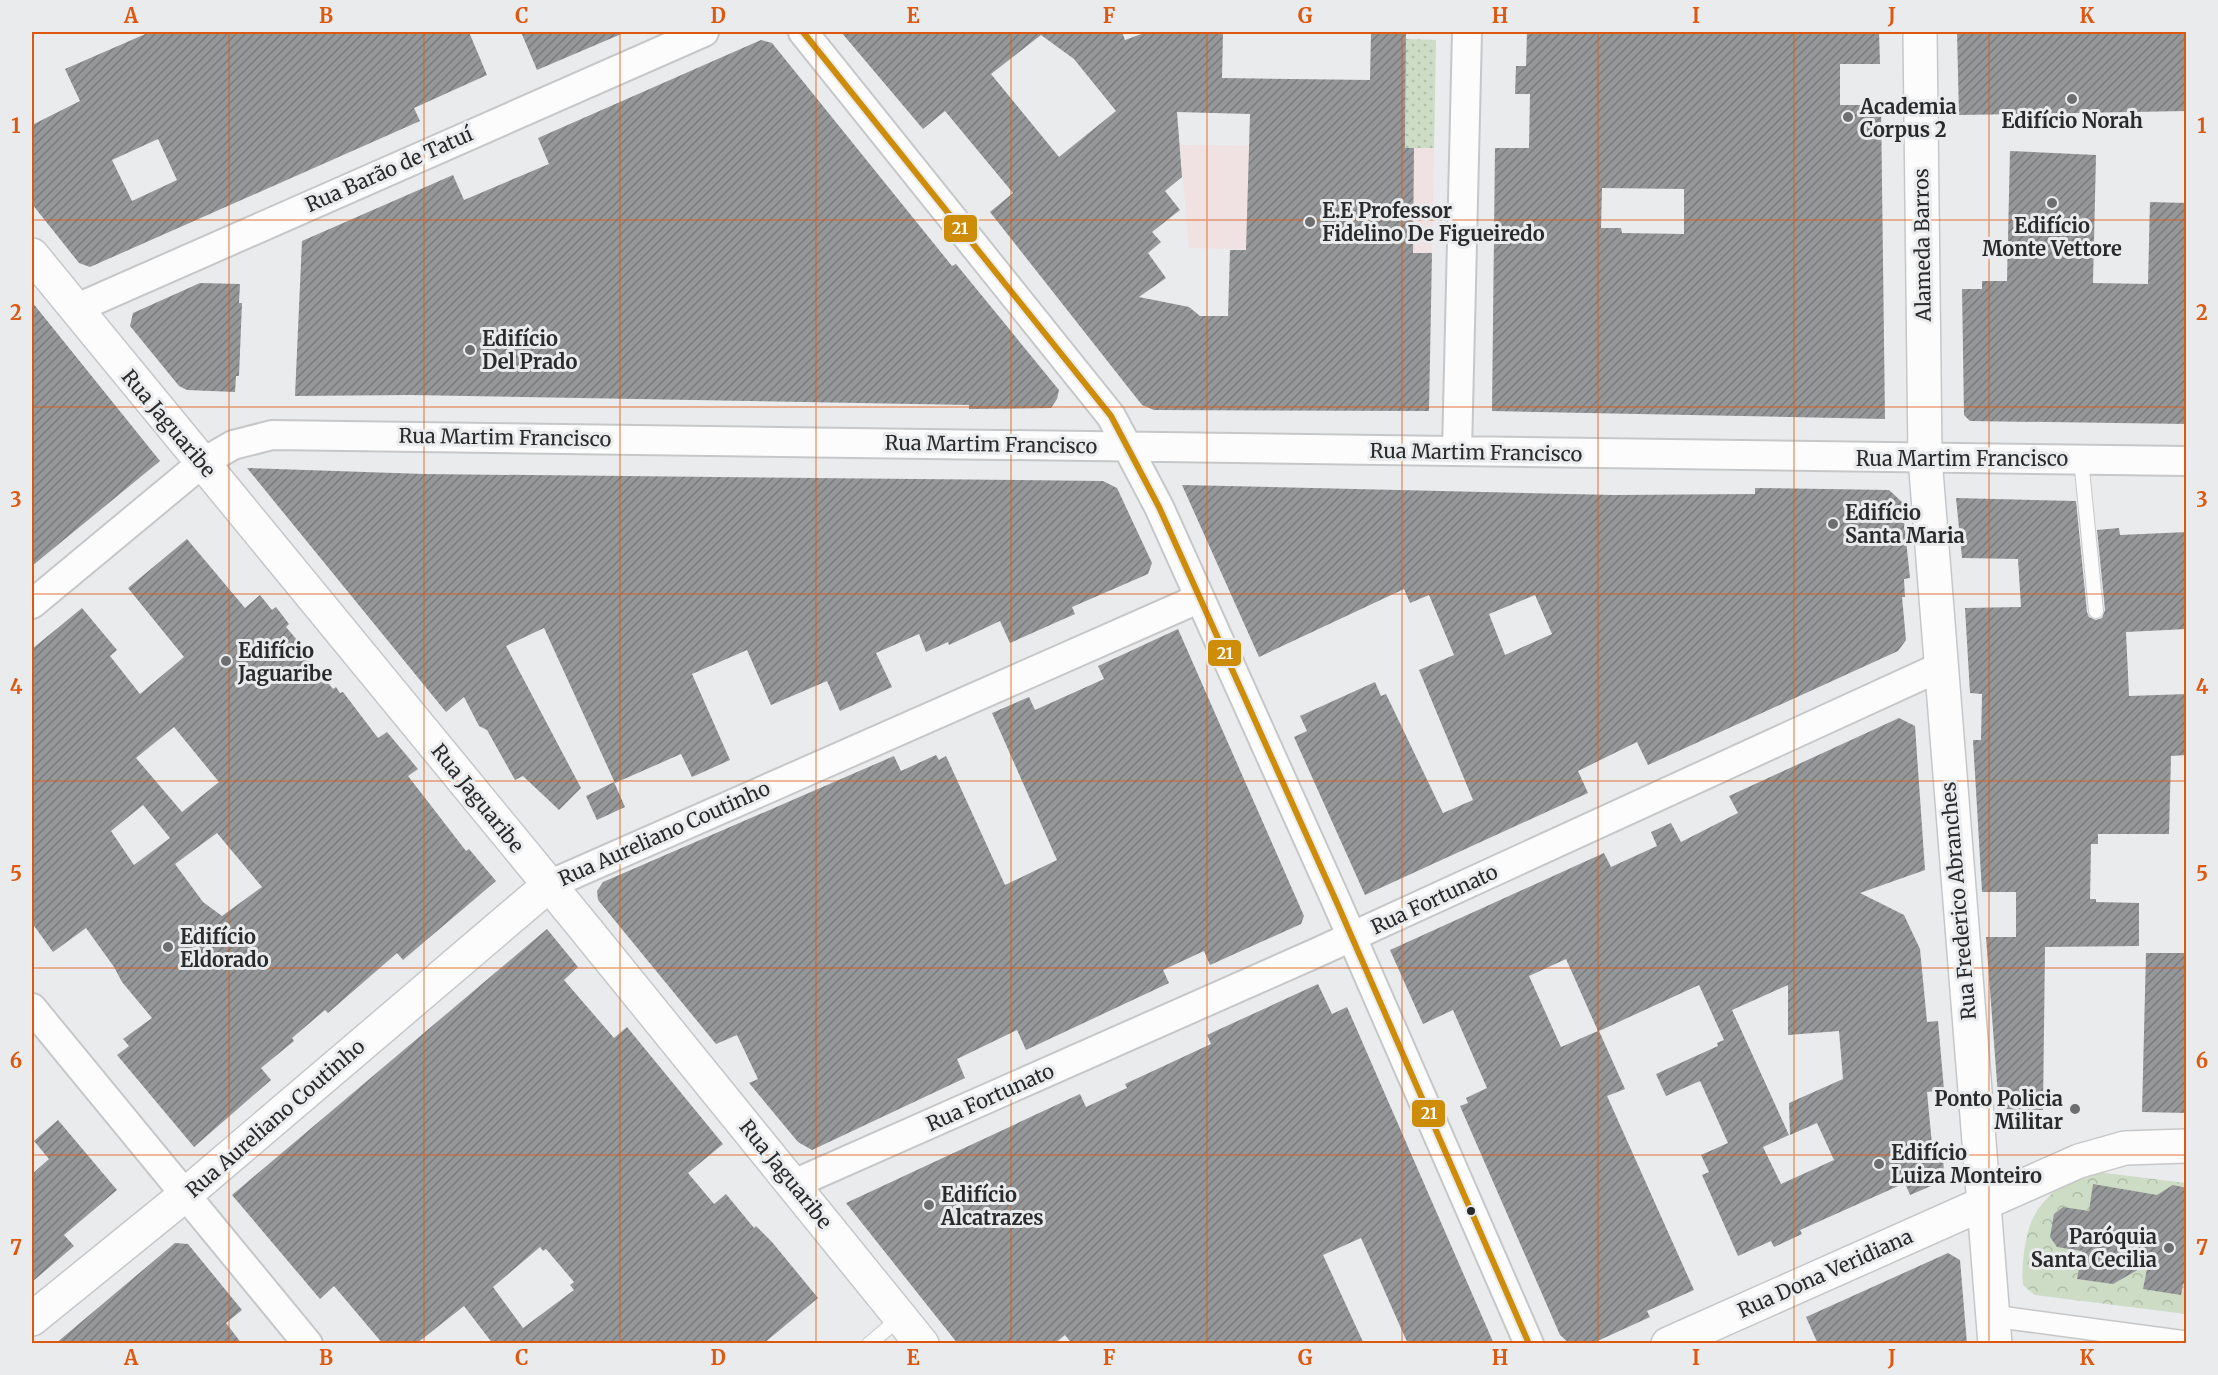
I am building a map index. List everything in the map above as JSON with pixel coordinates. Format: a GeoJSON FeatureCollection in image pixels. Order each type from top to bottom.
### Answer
{"type":"FeatureCollection","features":[{"type":"Feature","properties":{"kind":"street","name":"Rua Barão de Tatuí"},"geometry":{"type":"LineString","coordinates":[[75,309],[704,32]]}},
{"type":"Feature","properties":{"kind":"street"},"geometry":{"type":"LineString","coordinates":[[803,32],[1028,309],[1111,416],[1128,446],[1200,598],[1529,1344]]}},
{"type":"Feature","properties":{"kind":"street"},"geometry":{"type":"LineString","coordinates":[[1457,451],[1467,32]]}},
{"type":"Feature","properties":{"kind":"street","name":"Alameda Barros"},"geometry":{"type":"LineString","coordinates":[[1920,32],[1925,458]]}},
{"type":"Feature","properties":{"kind":"street","name":"Rua Jaguaribe"},"geometry":{"type":"LineString","coordinates":[[32,255],[794,1184],[922,1344]]}},
{"type":"Feature","properties":{"kind":"street","name":"Rua Martim Francisco"},"geometry":{"type":"LineString","coordinates":[[32,604],[202,463],[233,445],[272,435],[2187,461]]}},
{"type":"Feature","properties":{"kind":"street","name":"Rua Frederico Abranches"},"geometry":{"type":"LineString","coordinates":[[1925,458],[1994,1330]]}},
{"type":"Feature","properties":{"kind":"street","name":"Rua Aureliano Coutinho"},"geometry":{"type":"LineString","coordinates":[[32,1318],[186,1195],[549,885],[1200,598]]}},
{"type":"Feature","properties":{"kind":"street","name":"Rua Fortunato"},"geometry":{"type":"LineString","coordinates":[[794,1184],[1351,937],[1940,667]]}},
{"type":"Feature","properties":{"kind":"street"},"geometry":{"type":"LineString","coordinates":[[32,1008],[308,1344]]}},
{"type":"Feature","properties":{"kind":"street","name":"Rua Dona Veridiana"},"geometry":{"type":"LineString","coordinates":[[1668,1344],[1983,1202],[2102,1154],[2125,1148],[2187,1146]]}},
{"type":"Feature","properties":{"kind":"street"},"geometry":{"type":"LineString","coordinates":[[1994,1330],[2187,1342]]}},
{"type":"Feature","properties":{"kind":"lane"},"geometry":{"type":"LineString","coordinates":[[2081,459],[2096,611]]}},
{"type":"Feature","properties":{"kind":"lane"},"geometry":{"type":"LineString","coordinates":[[869,1344],[901,1317]]}},
{"type":"Feature","properties":{"kind":"shaded area","name":"E.E Professor Fidelino De Figueiredo"},"geometry":{"type":"Polygon","coordinates":[[[1180,145],[1434,148],[1432,253],[1189,248],[1180,145]]]}},
{"type":"Feature","properties":{"kind":"green space"},"geometry":{"type":"Polygon","coordinates":[[[1406,39],[1436,40],[1434,148],[1405,148],[1406,39]]]}},
{"type":"Feature","properties":{"kind":"green space"},"geometry":{"type":"Polygon","coordinates":[[[2081,1170],[2186,1183],[2186,1314],[2035,1295],[2023,1285],[2024,1250],[2034,1216],[2061,1185],[2081,1170]]]}},
{"type":"Feature","properties":{"kind":"building"},"geometry":{"type":"Polygon","coordinates":[[[150,32],[469,32],[487,75],[414,108],[420,121],[90,267],[79,263],[32,204],[32,125],[80,101],[65,69],[150,32]],[[158,139],[112,160],[132,201],[177,180],[158,139]]]}},
{"type":"Feature","properties":{"kind":"building"},"geometry":{"type":"Polygon","coordinates":[[[521,32],[626,32],[537,70],[521,32]]]}},
{"type":"Feature","properties":{"kind":"building"},"geometry":{"type":"Polygon","coordinates":[[[841,32],[1122,32],[1125,40],[1147,32],[1223,32],[1222,78],[1370,80],[1371,32],[1406,32],[1405,148],[1414,148],[1413,253],[1432,253],[1429,411],[1154,410],[1142,405],[990,212],[1013,193],[945,111],[923,129],[841,32]],[[1041,35],[991,74],[1059,157],[1116,111],[1074,59],[1041,35]],[[1177,112],[1182,177],[1165,191],[1180,210],[1152,232],[1161,242],[1148,253],[1166,278],[1139,297],[1189,307],[1200,316],[1228,316],[1230,250],[1246,250],[1250,114],[1177,112]]]}},
{"type":"Feature","properties":{"kind":"building"},"geometry":{"type":"Polygon","coordinates":[[[1527,32],[1879,32],[1880,64],[1840,64],[1840,105],[1881,105],[1885,419],[1492,411],[1495,148],[1529,148],[1530,94],[1515,94],[1516,66],[1526,66],[1527,32]],[[1602,188],[1601,228],[1621,228],[1622,233],[1684,234],[1684,189],[1602,188]]]}},
{"type":"Feature","properties":{"kind":"building"},"geometry":{"type":"Polygon","coordinates":[[[1957,32],[2187,32],[2187,111],[1959,115],[1957,32]]]}},
{"type":"Feature","properties":{"kind":"building"},"geometry":{"type":"Polygon","coordinates":[[[761,40],[772,43],[952,266],[956,264],[1059,390],[1057,399],[1051,408],[969,409],[969,405],[411,395],[295,396],[302,241],[453,175],[464,200],[549,164],[538,138],[761,40]]]}},
{"type":"Feature","properties":{"kind":"building"},"geometry":{"type":"Polygon","coordinates":[[[2010,151],[2096,155],[2093,283],[2148,284],[2150,202],[2187,203],[2187,424],[1970,421],[1964,415],[1962,289],[1982,289],[1982,281],[2007,281],[2010,151]]]}},
{"type":"Feature","properties":{"kind":"building"},"geometry":{"type":"Polygon","coordinates":[[[200,283],[240,284],[239,303],[242,303],[239,376],[236,376],[235,392],[187,390],[179,386],[130,326],[133,313],[200,283]]]}},
{"type":"Feature","properties":{"kind":"building"},"geometry":{"type":"Polygon","coordinates":[[[32,302],[160,461],[32,566],[32,302]]]}},
{"type":"Feature","properties":{"kind":"building"},"geometry":{"type":"Polygon","coordinates":[[[247,468],[424,474],[1103,481],[1117,488],[1152,563],[1148,574],[1072,607],[1075,614],[1010,643],[1000,621],[949,645],[948,642],[926,652],[919,634],[876,653],[892,687],[840,711],[827,681],[771,705],[747,650],[692,674],[730,760],[692,777],[681,754],[615,783],[544,628],[506,646],[581,788],[559,810],[523,776],[515,780],[487,730],[479,726],[464,697],[446,712],[247,468]]]}},
{"type":"Feature","properties":{"kind":"building"},"geometry":{"type":"Polygon","coordinates":[[[1182,485],[1614,495],[1755,494],[1755,488],[1889,490],[1902,502],[1910,578],[1904,579],[1905,597],[1902,597],[1906,640],[1898,651],[1648,765],[1637,742],[1578,771],[1588,793],[1365,895],[1294,737],[1307,731],[1300,716],[1375,682],[1381,696],[1386,694],[1443,813],[1473,800],[1419,670],[1454,655],[1429,595],[1410,603],[1404,589],[1259,657],[1182,485]],[[1535,595],[1489,614],[1505,655],[1552,634],[1535,595]]]}},
{"type":"Feature","properties":{"kind":"building"},"geometry":{"type":"Polygon","coordinates":[[[1956,498],[2076,501],[2087,612],[2089,617],[2096,620],[2102,618],[2105,610],[2097,530],[2119,528],[2120,535],[2187,532],[2187,629],[2126,632],[2129,696],[2187,694],[2187,755],[2171,756],[2169,834],[2098,834],[2098,844],[2091,844],[2090,899],[2096,899],[2096,902],[2139,903],[2139,946],[2045,947],[2043,1110],[1999,1109],[1986,937],[2016,937],[2016,892],[1982,892],[1973,740],[1981,740],[1982,694],[1970,693],[1965,608],[2021,607],[2018,559],[1962,558],[1956,498]]]}},
{"type":"Feature","properties":{"kind":"building"},"geometry":{"type":"Polygon","coordinates":[[[187,539],[245,608],[260,595],[272,610],[276,607],[289,624],[286,627],[297,640],[295,642],[333,689],[336,687],[340,693],[343,692],[378,738],[387,732],[418,769],[408,776],[466,851],[469,849],[496,881],[403,960],[397,953],[328,1013],[325,1010],[292,1038],[294,1041],[261,1068],[271,1080],[194,1147],[117,1055],[129,1046],[123,1039],[152,1018],[122,982],[86,928],[53,952],[32,923],[32,649],[82,608],[117,650],[110,656],[140,694],[184,657],[128,588],[187,539]],[[174,727],[136,758],[182,812],[219,782],[174,727]],[[143,805],[111,831],[134,865],[170,838],[143,805]],[[217,833],[175,864],[203,902],[222,916],[262,887],[217,833]]]}},
{"type":"Feature","properties":{"kind":"building"},"geometry":{"type":"Polygon","coordinates":[[[1178,629],[1304,916],[1301,924],[1210,965],[1204,951],[1163,970],[1169,983],[1026,1050],[1017,1030],[957,1059],[965,1078],[812,1150],[798,1142],[749,1083],[758,1079],[737,1035],[716,1044],[598,900],[597,891],[603,882],[894,756],[901,771],[936,755],[939,760],[946,756],[1005,885],[1057,860],[992,713],[1029,697],[1035,710],[1104,679],[1098,666],[1178,629]]]}},
{"type":"Feature","properties":{"kind":"building"},"geometry":{"type":"Polygon","coordinates":[[[1899,718],[1915,726],[1925,870],[1860,893],[1904,915],[1920,949],[1927,1022],[1938,1021],[1944,1090],[1927,1092],[1933,1155],[1943,1153],[1944,1177],[1938,1183],[1910,1195],[1905,1183],[1800,1230],[1802,1234],[1774,1247],[1771,1241],[1738,1256],[1702,1175],[1709,1172],[1701,1155],[1728,1143],[1700,1081],[1666,1096],[1656,1074],[1718,1046],[1717,1043],[1724,1040],[1699,985],[1599,1031],[1625,1089],[1607,1096],[1694,1290],[1647,1311],[1650,1317],[1591,1344],[1570,1344],[1560,1335],[1460,1106],[1468,1103],[1466,1098],[1487,1088],[1453,1010],[1423,1024],[1390,950],[1604,853],[1611,867],[1657,846],[1651,832],[1671,823],[1681,842],[1738,813],[1729,796],[1899,718]],[[1566,959],[1529,976],[1561,1047],[1598,1031],[1566,959]],[[1788,985],[1732,1010],[1789,1135],[1763,1147],[1781,1184],[1834,1160],[1817,1123],[1790,1135],[1789,1103],[1843,1079],[1839,1031],[1788,1035],[1788,985]]]}},
{"type":"Feature","properties":{"kind":"building"},"geometry":{"type":"Polygon","coordinates":[[[614,782],[625,807],[597,820],[586,796],[614,782]]]}},
{"type":"Feature","properties":{"kind":"building"},"geometry":{"type":"Polygon","coordinates":[[[547,929],[578,967],[564,980],[614,1038],[627,1027],[723,1144],[688,1173],[714,1204],[726,1194],[754,1228],[756,1226],[772,1242],[818,1298],[763,1344],[493,1344],[464,1306],[416,1344],[383,1344],[334,1286],[320,1299],[232,1195],[547,929]],[[540,1247],[493,1287],[523,1328],[574,1290],[570,1285],[574,1282],[546,1249],[543,1251],[540,1247]]]}},
{"type":"Feature","properties":{"kind":"building"},"geometry":{"type":"Polygon","coordinates":[[[2146,953],[2187,953],[2187,1113],[2142,1112],[2146,953]]]}},
{"type":"Feature","properties":{"kind":"building"},"geometry":{"type":"Polygon","coordinates":[[[1318,984],[1332,1014],[1347,1007],[1494,1344],[1408,1344],[1361,1238],[1323,1255],[1364,1344],[1072,1344],[1065,1335],[1054,1344],[958,1344],[846,1203],[1080,1094],[1086,1107],[1127,1088],[1125,1084],[1211,1044],[1207,1035],[1318,984]]]}},
{"type":"Feature","properties":{"kind":"building"},"geometry":{"type":"Polygon","coordinates":[[[58,1120],[117,1190],[64,1235],[74,1246],[32,1282],[32,1174],[49,1159],[34,1141],[58,1120]]]}},
{"type":"Feature","properties":{"kind":"building"},"geometry":{"type":"Polygon","coordinates":[[[2093,1184],[2157,1195],[2173,1185],[2187,1188],[2187,1285],[2183,1284],[2181,1295],[2143,1289],[2148,1264],[2113,1284],[2077,1279],[2082,1251],[2057,1247],[2050,1237],[2054,1214],[2063,1207],[2089,1211],[2093,1184]]]}},
{"type":"Feature","properties":{"kind":"building"},"geometry":{"type":"Polygon","coordinates":[[[175,1243],[188,1244],[242,1310],[226,1323],[242,1344],[55,1344],[175,1243]]]}},
{"type":"Feature","properties":{"kind":"building"},"geometry":{"type":"Polygon","coordinates":[[[1948,1253],[1960,1260],[1967,1344],[1818,1344],[1806,1317],[1948,1253]]]}},
{"type":"Feature","properties":{"kind":"transit line","name":"21"},"geometry":{"type":"LineString","coordinates":[[803,32],[1111,416],[1159,507],[1337,903],[1529,1344]]}},
{"type":"Feature","properties":{"kind":"place","name":"Edifício Norah"},"geometry":{"type":"Point","coordinates":[2072,99]}},
{"type":"Feature","properties":{"kind":"place","name":"Academia Corpus 2"},"geometry":{"type":"Point","coordinates":[1848,117]}},
{"type":"Feature","properties":{"kind":"place","name":"Edifício Monte Vettore"},"geometry":{"type":"Point","coordinates":[2052,203]}},
{"type":"Feature","properties":{"kind":"place","name":"E.E Professor Fidelino De Figueiredo"},"geometry":{"type":"Point","coordinates":[1310,222]}},
{"type":"Feature","properties":{"kind":"place","name":"Edifício Del Prado"},"geometry":{"type":"Point","coordinates":[470,350]}},
{"type":"Feature","properties":{"kind":"place","name":"Edifício Santa Maria"},"geometry":{"type":"Point","coordinates":[1833,524]}},
{"type":"Feature","properties":{"kind":"place","name":"Edifício Jaguaribe"},"geometry":{"type":"Point","coordinates":[226,661]}},
{"type":"Feature","properties":{"kind":"place","name":"Edifício Eldorado"},"geometry":{"type":"Point","coordinates":[168,947]}},
{"type":"Feature","properties":{"kind":"place","name":"Ponto Policia Militar"},"geometry":{"type":"Point","coordinates":[2075,1109]}},
{"type":"Feature","properties":{"kind":"place","name":"Edifício Luiza Monteiro"},"geometry":{"type":"Point","coordinates":[1879,1164]}},
{"type":"Feature","properties":{"kind":"place","name":"Edifício Alcatrazes"},"geometry":{"type":"Point","coordinates":[929,1205]}},
{"type":"Feature","properties":{"kind":"place","name":"Paróquia Santa Cecilia"},"geometry":{"type":"Point","coordinates":[2169,1248]}}]}
